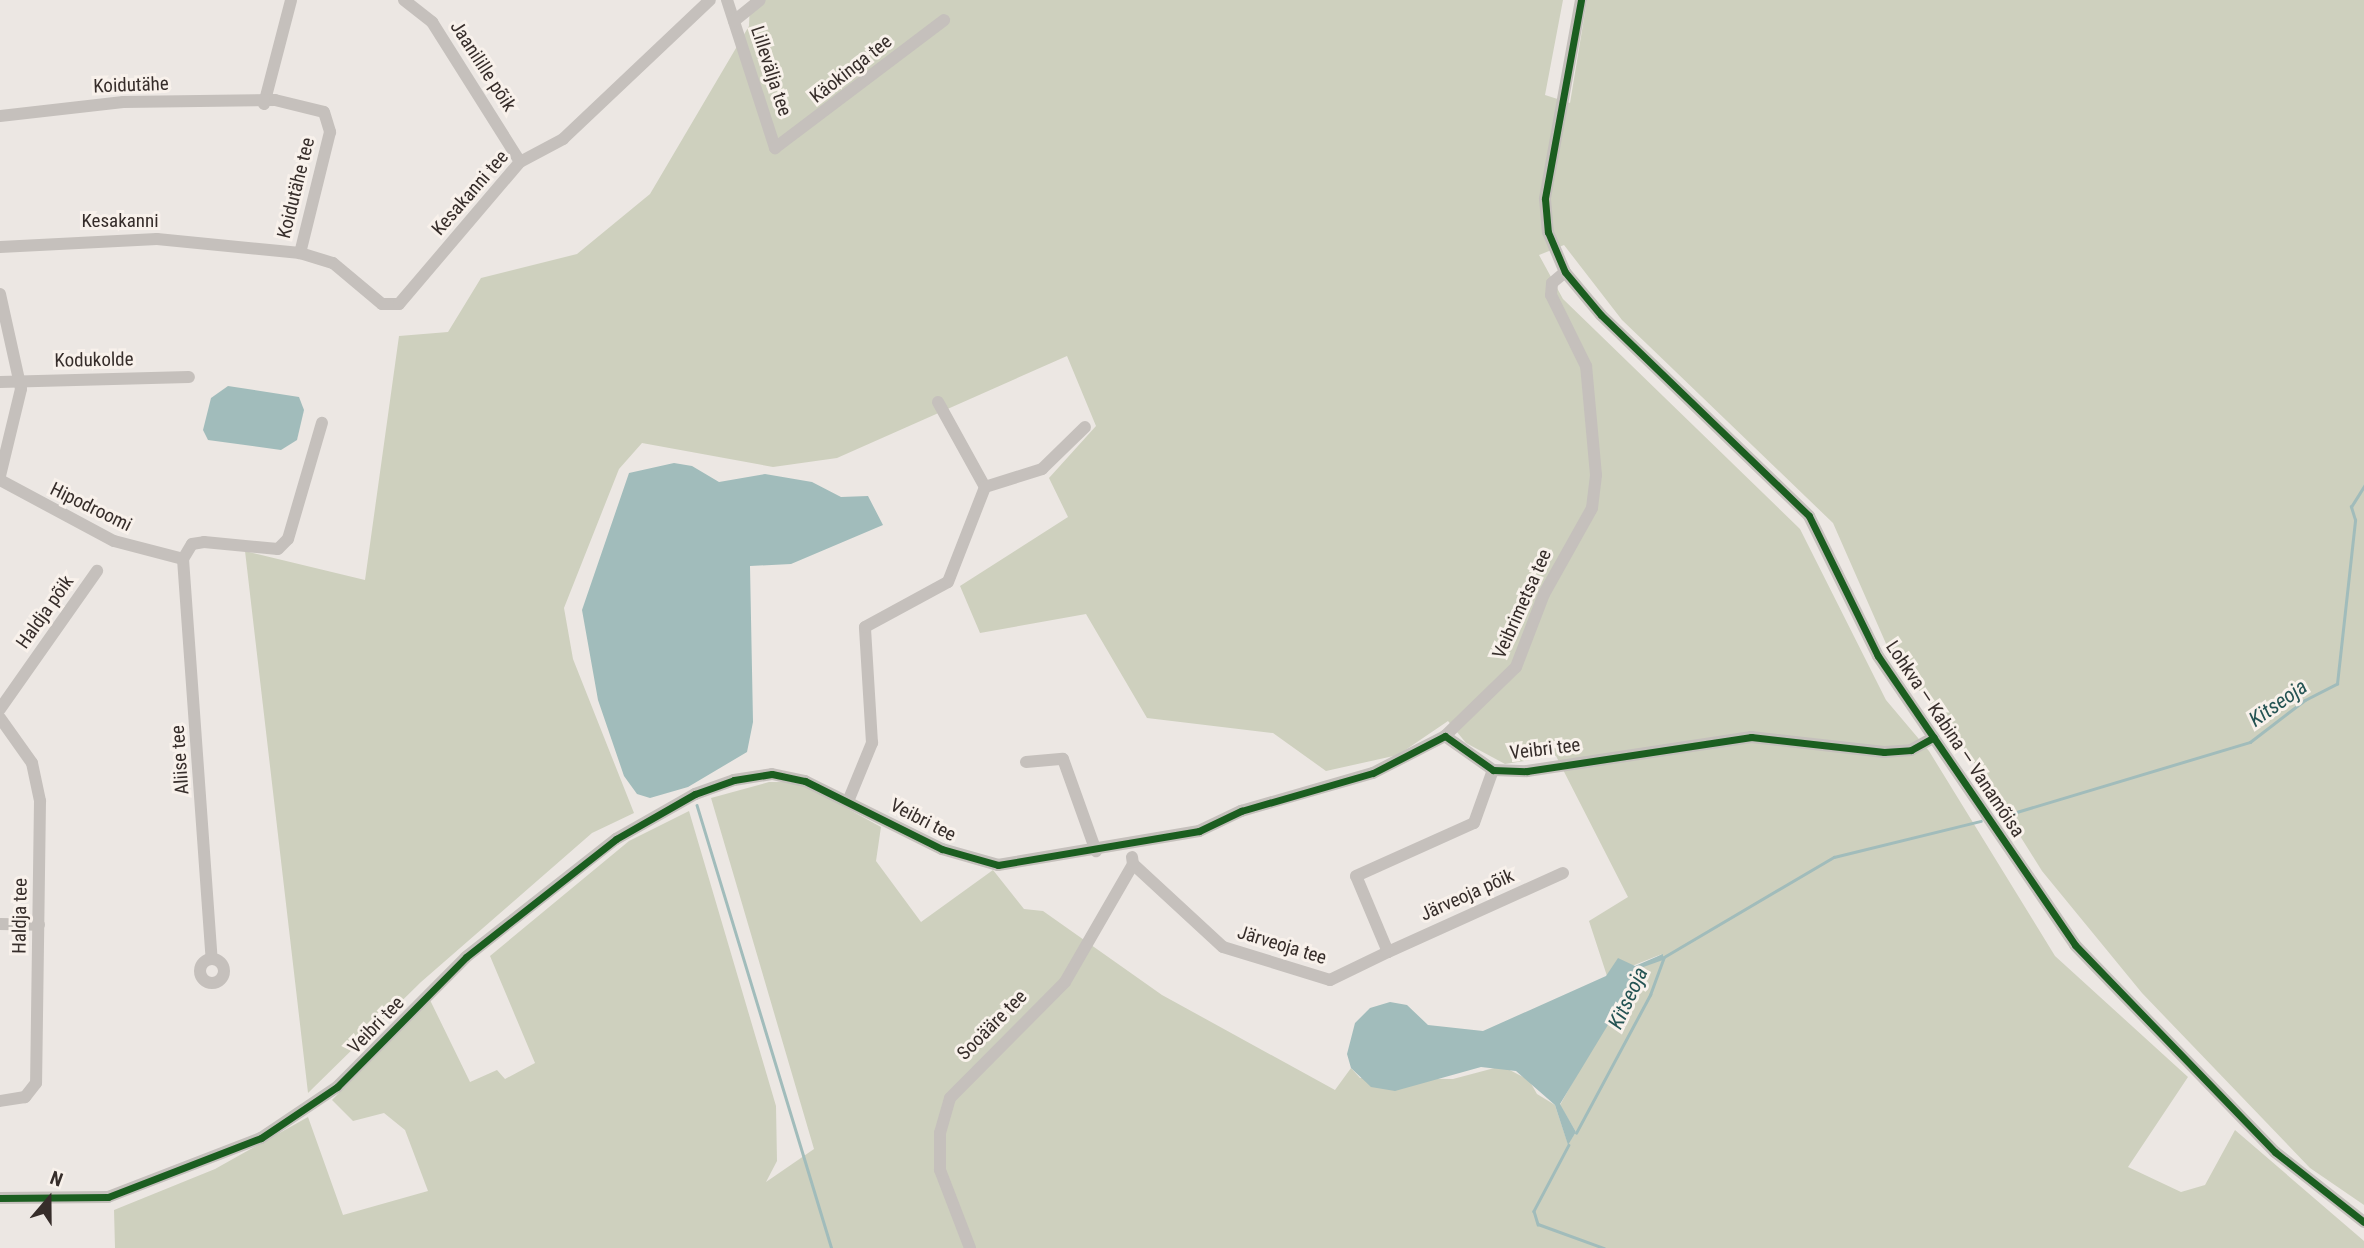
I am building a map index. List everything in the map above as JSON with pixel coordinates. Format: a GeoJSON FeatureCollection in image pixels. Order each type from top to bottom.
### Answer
{"type":"FeatureCollection","features":[{"type":"Feature","properties":{"kind":"street"},"geometry":{"type":"LineString","coordinates":[[264,104],[292,0]]}},
{"type":"Feature","properties":{"kind":"street","name":"Jaanilille põik"},"geometry":{"type":"LineString","coordinates":[[404,0],[432,22],[520,162]]}},
{"type":"Feature","properties":{"kind":"street","name":"Kesakanni tee"},"geometry":{"type":"LineString","coordinates":[[240,245],[300,253],[333,263],[382,304],[399,304],[520,162],[563,139],[710,0]]}},
{"type":"Feature","properties":{"kind":"street","name":"Lillevälja tee"},"geometry":{"type":"LineString","coordinates":[[727,0],[775,148],[782,148]]}},
{"type":"Feature","properties":{"kind":"street"},"geometry":{"type":"LineString","coordinates":[[734,21],[760,0]]}},
{"type":"Feature","properties":{"kind":"street","name":"Lohkva — Kabina — Vanamõisa"},"geometry":{"type":"LineString","coordinates":[[1581,0],[1545,199],[1548,232],[1565,271],[1601,315],[1809,516],[1878,656],[2075,945],[2106,982],[2294,1170],[2364,1222]]}},
{"type":"Feature","properties":{"kind":"street","name":"Käokinga tee"},"geometry":{"type":"LineString","coordinates":[[782,148],[944,20]]}},
{"type":"Feature","properties":{"kind":"street","name":"Koidutähe tee"},"geometry":{"type":"LineString","coordinates":[[264,104],[275,100],[324,112],[330,132],[300,253]]}},
{"type":"Feature","properties":{"kind":"street","name":"Koidutähe"},"geometry":{"type":"LineString","coordinates":[[0,116],[123,102],[264,104]]}},
{"type":"Feature","properties":{"kind":"street","name":"Kesakanni"},"geometry":{"type":"LineString","coordinates":[[0,247],[79,239],[240,245]]}},
{"type":"Feature","properties":{"kind":"street","name":"Veibrimetsa tee"},"geometry":{"type":"LineString","coordinates":[[1445,736],[1516,667],[1553,573],[1592,508],[1595,475],[1586,366],[1551,295],[1552,283],[1565,271]]}},
{"type":"Feature","properties":{"kind":"street"},"geometry":{"type":"LineString","coordinates":[[0,294],[20,379],[0,478]]}},
{"type":"Feature","properties":{"kind":"street","name":"Kodukolde"},"geometry":{"type":"LineString","coordinates":[[0,382],[20,379],[189,377]]}},
{"type":"Feature","properties":{"kind":"street"},"geometry":{"type":"LineString","coordinates":[[938,402],[985,487]]}},
{"type":"Feature","properties":{"kind":"street"},"geometry":{"type":"LineString","coordinates":[[184,559],[192,544],[204,542],[278,549],[288,539],[322,423]]}},
{"type":"Feature","properties":{"kind":"street"},"geometry":{"type":"LineString","coordinates":[[985,487],[1042,469],[1085,427]]}},
{"type":"Feature","properties":{"kind":"street","name":"Hipodroomi"},"geometry":{"type":"LineString","coordinates":[[0,478],[114,541],[184,559]]}},
{"type":"Feature","properties":{"kind":"street"},"geometry":{"type":"LineString","coordinates":[[849,799],[872,743],[865,627],[948,582],[985,487]]}},
{"type":"Feature","properties":{"kind":"street","name":"Aliise tee"},"geometry":{"type":"LineString","coordinates":[[184,559],[212,959]]}},
{"type":"Feature","properties":{"kind":"street","name":"Haldja põik"},"geometry":{"type":"LineString","coordinates":[[0,709],[97,571]]}},
{"type":"Feature","properties":{"kind":"street","name":"Haldja tee"},"geometry":{"type":"LineString","coordinates":[[0,718],[23,746],[36,776],[39,925],[36,1083],[25,1097],[0,1101]]}},
{"type":"Feature","properties":{"kind":"street","name":"Veibri tee"},"geometry":{"type":"LineString","coordinates":[[0,1198],[108,1197],[261,1138],[337,1087],[487,940],[616,839],[695,794],[734,780],[772,774],[849,799],[967,859],[998,865],[1096,851],[1199,831],[1241,811],[1373,773],[1445,736],[1493,770],[1527,771],[1751,737],[1884,752],[1910,750],[1934,737]]}},
{"type":"Feature","properties":{"kind":"street"},"geometry":{"type":"LineString","coordinates":[[1026,762],[1063,759],[1096,851]]}},
{"type":"Feature","properties":{"kind":"street"},"geometry":{"type":"LineString","coordinates":[[1388,951],[1356,876],[1474,823],[1493,770]]}},
{"type":"Feature","properties":{"kind":"street"},"geometry":{"type":"LineString","coordinates":[[1131,845],[1133,864]]}},
{"type":"Feature","properties":{"kind":"street","name":"Järveoja tee"},"geometry":{"type":"LineString","coordinates":[[1133,864],[1234,952],[1330,980],[1388,951]]}},
{"type":"Feature","properties":{"kind":"street","name":"Sooääre tee"},"geometry":{"type":"LineString","coordinates":[[970,1248],[940,1170],[940,1133],[950,1098],[1065,982],[1133,864]]}},
{"type":"Feature","properties":{"kind":"street","name":"Järveoja põik"},"geometry":{"type":"LineString","coordinates":[[1388,951],[1563,873]]}},
{"type":"Feature","properties":{"kind":"street"},"geometry":{"type":"LineString","coordinates":[[0,925],[39,925]]}},
{"type":"Feature","properties":{"kind":"green space"},"geometry":{"type":"Polygon","coordinates":[[[750,0],[1563,0],[1545,95],[1570,103],[1587,0],[2364,0],[2364,1205],[2310,1168],[2142,993],[2042,871],[1968,753],[1891,655],[1833,523],[1622,320],[1564,245],[1539,255],[1563,299],[1800,529],[1886,700],[1929,751],[2055,956],[2188,1077],[2128,1167],[2181,1192],[2205,1185],[2235,1130],[2364,1241],[2364,1248],[115,1248],[114,1210],[215,1169],[308,1117],[343,1215],[428,1191],[405,1130],[384,1113],[353,1121],[332,1100],[430,1000],[470,1082],[497,1070],[505,1079],[535,1063],[490,956],[629,841],[689,811],[776,1106],[777,1161],[766,1182],[814,1149],[711,798],[769,782],[799,782],[881,827],[876,861],[921,922],[993,870],[1024,909],[1043,911],[1162,995],[1335,1090],[1351,1068],[1360,1078],[1453,1079],[1502,1066],[1529,1080],[1537,1094],[1555,1105],[1568,1144],[1576,1132],[1560,1105],[1635,970],[1662,954],[1607,976],[1589,921],[1628,897],[1556,756],[1505,764],[1466,743],[1448,721],[1398,755],[1326,771],[1273,733],[1147,718],[1086,614],[980,633],[960,586],[1068,517],[1049,478],[1096,426],[1067,356],[837,458],[773,467],[642,443],[619,469],[564,608],[573,659],[634,813],[592,833],[421,982],[308,1093],[245,551],[365,580],[399,336],[448,332],[481,278],[577,254],[650,194],[749,26],[750,0]]]}},
{"type":"Feature","properties":{"kind":"water"},"geometry":{"type":"Polygon","coordinates":[[[228,386],[299,397],[304,410],[297,440],[281,450],[208,440],[203,430],[211,398],[228,386]]]}},
{"type":"Feature","properties":{"kind":"water"},"geometry":{"type":"Polygon","coordinates":[[[674,463],[692,466],[719,482],[765,474],[812,482],[841,497],[868,496],[883,525],[791,564],[750,566],[753,722],[747,752],[688,787],[650,798],[637,794],[624,776],[598,700],[582,610],[629,473],[674,463]]]}},
{"type":"Feature","properties":{"kind":"water"},"geometry":{"type":"Polygon","coordinates":[[[1663,954],[1663,960],[1635,970],[1634,982],[1560,1104],[1576,1132],[1568,1145],[1555,1105],[1516,1071],[1481,1067],[1395,1091],[1371,1087],[1351,1068],[1347,1054],[1355,1023],[1370,1008],[1390,1002],[1407,1005],[1428,1025],[1483,1031],[1606,976],[1618,958],[1635,966],[1663,954]]]}},
{"type":"Feature","properties":{"kind":"waterway","name":"Kitseoja"},"geometry":{"type":"LineString","coordinates":[[2000,817],[2250,742],[2305,700],[2337,684],[2355,520],[2351,507],[2364,486]]}},
{"type":"Feature","properties":{"kind":"waterway"},"geometry":{"type":"LineString","coordinates":[[697,805],[832,1248]]}},
{"type":"Feature","properties":{"kind":"waterway","name":"Kitseoja"},"geometry":{"type":"LineString","coordinates":[[1576,1133],[1650,995],[1664,957],[1834,857],[1981,821]]}},
{"type":"Feature","properties":{"kind":"waterway","name":"Kitseoja"},"geometry":{"type":"LineString","coordinates":[[1569,1145],[1534,1211],[1538,1224],[1604,1248]]}},
{"type":"Feature","properties":{"kind":"cycle path"},"geometry":{"type":"LineString","coordinates":[[1581,0],[1545,199],[1548,232],[1565,272],[1601,315],[1809,516],[1878,656],[2075,945],[2275,1152],[2364,1222]]}},
{"type":"Feature","properties":{"kind":"cycle path"},"geometry":{"type":"LineString","coordinates":[[0,1198],[108,1197],[261,1138],[337,1087],[466,957],[616,839],[695,794],[734,780],[772,774],[805,781],[942,849],[998,865],[1199,831],[1241,811],[1373,773],[1445,736],[1493,770],[1527,771],[1751,737],[1884,752],[1911,750],[1934,737]]}}]}
